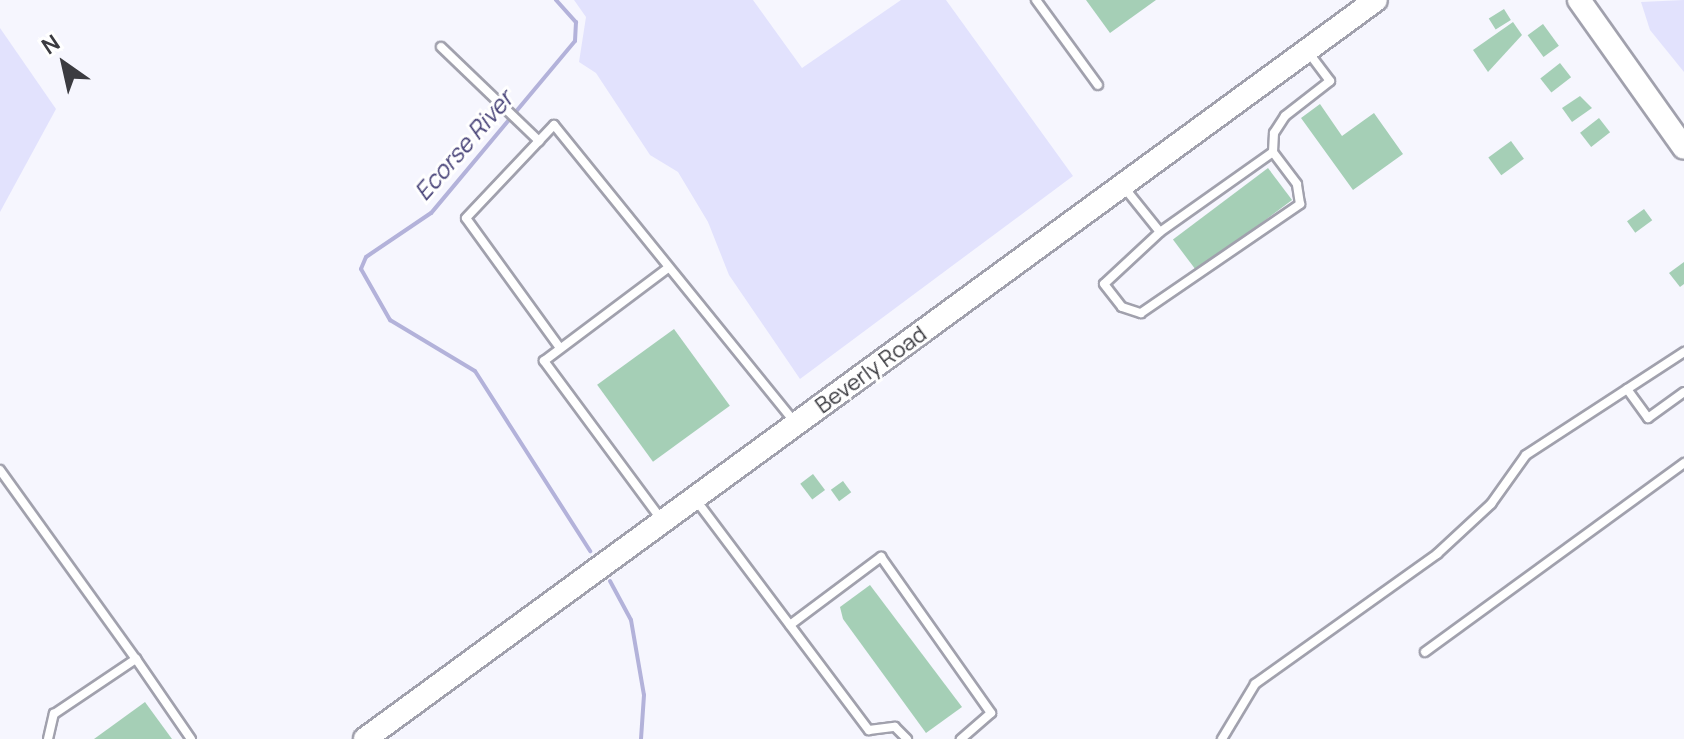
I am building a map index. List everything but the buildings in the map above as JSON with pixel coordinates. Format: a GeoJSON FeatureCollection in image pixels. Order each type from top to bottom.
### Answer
{"type":"FeatureCollection","features":[{"type":"Feature","properties":{"kind":"street","name":"Beverly Road"},"geometry":{"type":"LineString","coordinates":[[366,739],[1376,0]]}},
{"type":"Feature","properties":{"kind":"street"},"geometry":{"type":"LineString","coordinates":[[1579,0],[1684,148]]}},
{"type":"Feature","properties":{"kind":"lane"},"geometry":{"type":"LineString","coordinates":[[1036,0],[1098,85]]}},
{"type":"Feature","properties":{"kind":"lane"},"geometry":{"type":"LineString","coordinates":[[441,47],[539,141]]}},
{"type":"Feature","properties":{"kind":"lane"},"geometry":{"type":"LineString","coordinates":[[1273,152],[1160,232],[1104,284],[1122,307],[1141,313],[1161,305],[1300,204],[1297,184],[1273,152],[1274,133],[1285,116],[1330,81],[1306,51]]}},
{"type":"Feature","properties":{"kind":"lane"},"geometry":{"type":"LineString","coordinates":[[560,348],[466,218],[554,125],[797,425]]}},
{"type":"Feature","properties":{"kind":"lane"},"geometry":{"type":"LineString","coordinates":[[1123,185],[1160,232]]}},
{"type":"Feature","properties":{"kind":"lane"},"geometry":{"type":"LineString","coordinates":[[663,523],[544,361],[668,268]]}},
{"type":"Feature","properties":{"kind":"lane"},"geometry":{"type":"LineString","coordinates":[[1222,739],[1255,684],[1437,554],[1491,504],[1526,455],[1684,352]]}},
{"type":"Feature","properties":{"kind":"lane"},"geometry":{"type":"LineString","coordinates":[[1627,389],[1648,418],[1684,392]]}},
{"type":"Feature","properties":{"kind":"lane"},"geometry":{"type":"LineString","coordinates":[[1425,652],[1684,463]]}},
{"type":"Feature","properties":{"kind":"lane"},"geometry":{"type":"LineString","coordinates":[[0,470],[191,739]]}},
{"type":"Feature","properties":{"kind":"lane"},"geometry":{"type":"LineString","coordinates":[[695,500],[869,730],[895,727],[907,739]]}},
{"type":"Feature","properties":{"kind":"lane"},"geometry":{"type":"LineString","coordinates":[[790,625],[881,557],[991,713],[961,739]]}},
{"type":"Feature","properties":{"kind":"lane"},"geometry":{"type":"LineString","coordinates":[[48,739],[54,714],[136,659]]}},
{"type":"Feature","properties":{"kind":"shaded area"},"geometry":{"type":"Polygon","coordinates":[[[574,0],[753,0],[802,68],[901,0],[946,0],[1073,176],[800,379],[729,275],[708,222],[678,172],[650,155],[596,73],[579,62],[586,17],[574,0]]]}},
{"type":"Feature","properties":{"kind":"shaded area"},"geometry":{"type":"Polygon","coordinates":[[[1684,0],[1684,72],[1650,30],[1641,2],[1684,0]]]}},
{"type":"Feature","properties":{"kind":"shaded area"},"geometry":{"type":"Polygon","coordinates":[[[0,28],[56,109],[0,212],[0,28]]]}},
{"type":"Feature","properties":{"kind":"waterway","name":"Ecorse River"},"geometry":{"type":"LineString","coordinates":[[556,0],[576,22],[575,41],[431,213],[366,257],[361,269],[390,320],[475,371],[590,551]]}},
{"type":"Feature","properties":{"kind":"waterway","name":"Ecorse River"},"geometry":{"type":"LineString","coordinates":[[610,581],[631,620],[644,695],[641,739]]}}]}
